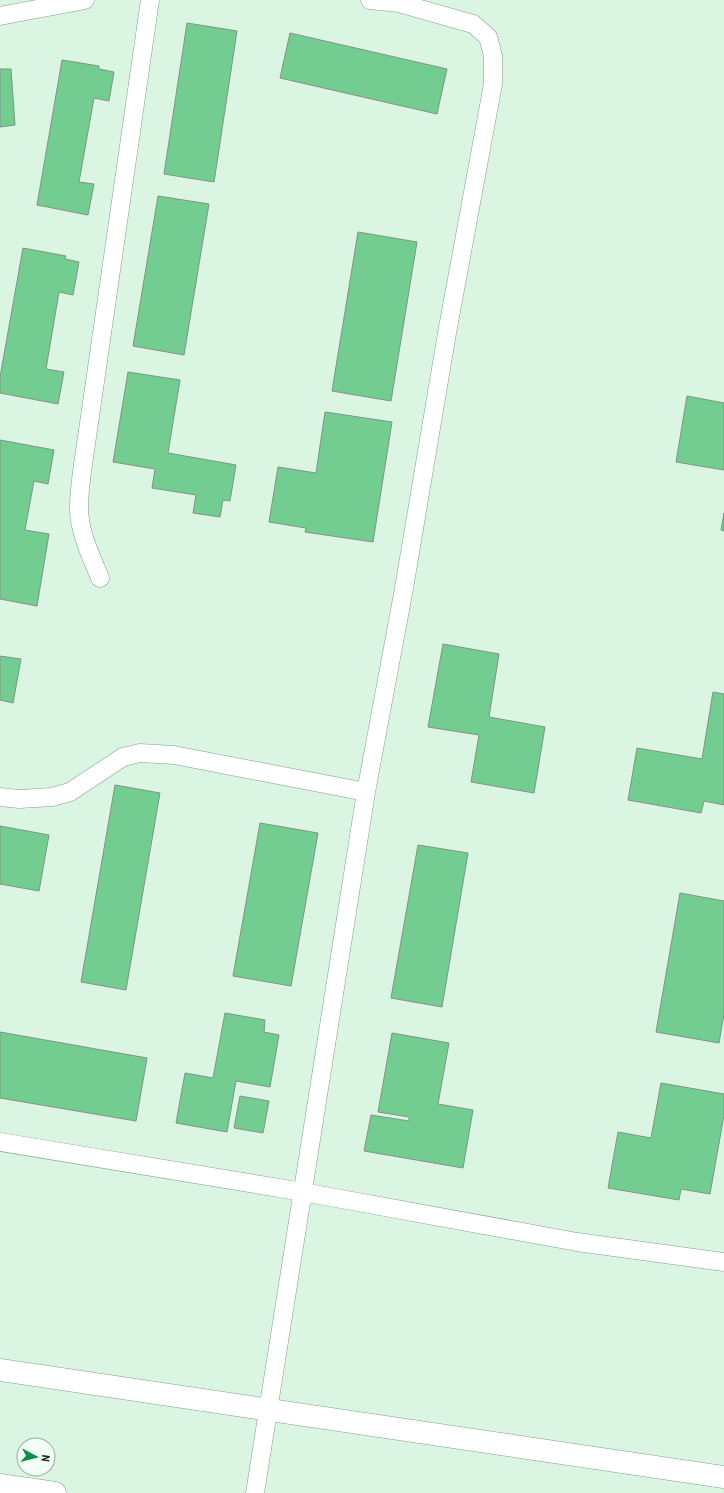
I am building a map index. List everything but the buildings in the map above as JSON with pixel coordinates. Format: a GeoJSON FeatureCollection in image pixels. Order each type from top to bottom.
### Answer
{"type":"FeatureCollection","features":[{"type":"Feature","properties":{"kind":"main road"},"geometry":{"type":"LineString","coordinates":[[0,1370],[724,1477]]}},
{"type":"Feature","properties":{"kind":"main road"},"geometry":{"type":"LineString","coordinates":[[0,1485],[56,1493]]}},
{"type":"Feature","properties":{"kind":"street"},"geometry":{"type":"LineString","coordinates":[[0,16],[85,0]]}},
{"type":"Feature","properties":{"kind":"street"},"geometry":{"type":"LineString","coordinates":[[100,578],[82,530],[79,508],[86,444],[150,0]]}},
{"type":"Feature","properties":{"kind":"street"},"geometry":{"type":"LineString","coordinates":[[255,1493],[366,792],[403,594],[447,333],[493,84],[493,56],[488,37],[473,24],[399,3],[370,0]]}},
{"type":"Feature","properties":{"kind":"street"},"geometry":{"type":"LineString","coordinates":[[0,797],[19,799],[52,797],[70,792],[123,757],[140,753],[174,755],[366,792]]}},
{"type":"Feature","properties":{"kind":"street"},"geometry":{"type":"LineString","coordinates":[[0,1142],[303,1192],[577,1242],[724,1262]]}}]}
